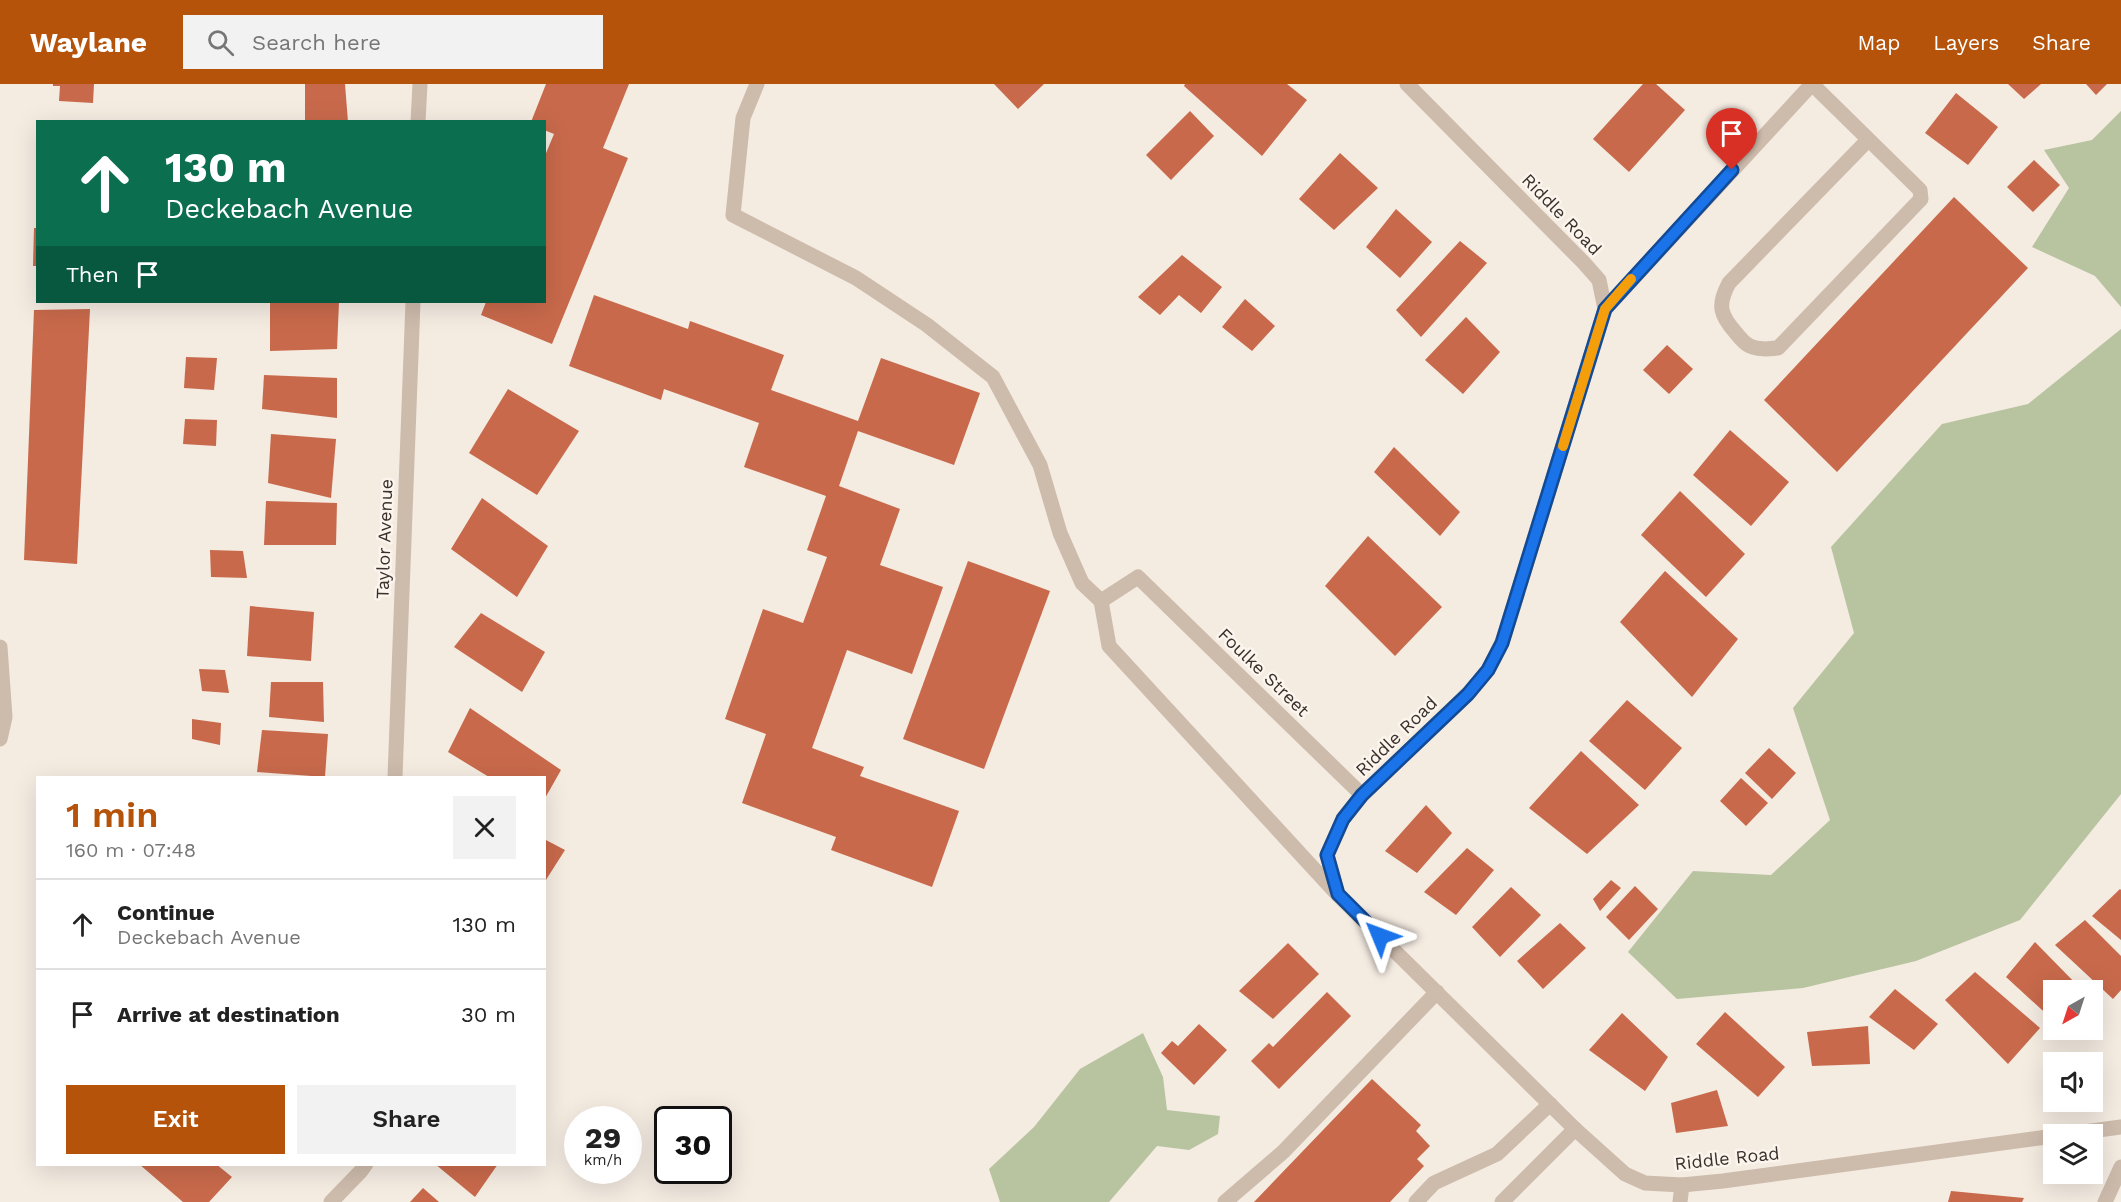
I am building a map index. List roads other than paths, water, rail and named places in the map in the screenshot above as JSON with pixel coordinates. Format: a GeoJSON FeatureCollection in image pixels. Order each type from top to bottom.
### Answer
{"type":"FeatureCollection","features":[{"type":"Feature","properties":{"kind":"street"},"geometry":{"type":"LineString","coordinates":[[418,120],[420,84]]}},
{"type":"Feature","properties":{"kind":"street"},"geometry":{"type":"LineString","coordinates":[[757,84],[743,118],[733,215],[856,278],[927,325],[993,377],[1040,465],[1060,533],[1082,583],[1101,601],[1109,646],[1338,894]]}},
{"type":"Feature","properties":{"kind":"street","name":"Riddle Road"},"geometry":{"type":"LineString","coordinates":[[1407,84],[1599,280],[1605,309],[1502,643],[1488,670],[1468,694],[1362,795],[1343,819],[1327,855],[1338,894],[1575,1129],[1625,1174],[1645,1183],[1682,1185],[2043,1137]]}},
{"type":"Feature","properties":{"kind":"street"},"geometry":{"type":"LineString","coordinates":[[1605,309],[1812,84],[1920,190],[1921,199],[1778,348],[1764,350],[1748,346],[1721,313],[1722,296],[1730,283],[1868,140]]}},
{"type":"Feature","properties":{"kind":"street","name":"Taylor Avenue"},"geometry":{"type":"LineString","coordinates":[[395,776],[412,303]]}},
{"type":"Feature","properties":{"kind":"street","name":"Foulke Street"},"geometry":{"type":"LineString","coordinates":[[1101,601],[1138,577],[1362,795]]}},
{"type":"Feature","properties":{"kind":"street"},"geometry":{"type":"LineString","coordinates":[[0,647],[5,717],[0,739]]}},
{"type":"Feature","properties":{"kind":"street"},"geometry":{"type":"LineString","coordinates":[[1225,1202],[1283,1152],[1437,992]]}},
{"type":"Feature","properties":{"kind":"street"},"geometry":{"type":"LineString","coordinates":[[1416,1202],[1434,1183],[1497,1154],[1550,1104]]}},
{"type":"Feature","properties":{"kind":"street"},"geometry":{"type":"LineString","coordinates":[[2103,1129],[2121,1127]]}},
{"type":"Feature","properties":{"kind":"street"},"geometry":{"type":"LineString","coordinates":[[1502,1202],[1575,1129]]}},
{"type":"Feature","properties":{"kind":"street"},"geometry":{"type":"LineString","coordinates":[[331,1202],[365,1166]]}},
{"type":"Feature","properties":{"kind":"street"},"geometry":{"type":"LineString","coordinates":[[2105,1202],[2121,1167]]}},
{"type":"Feature","properties":{"kind":"street"},"geometry":{"type":"LineString","coordinates":[[1680,1202],[1682,1185]]}}]}
